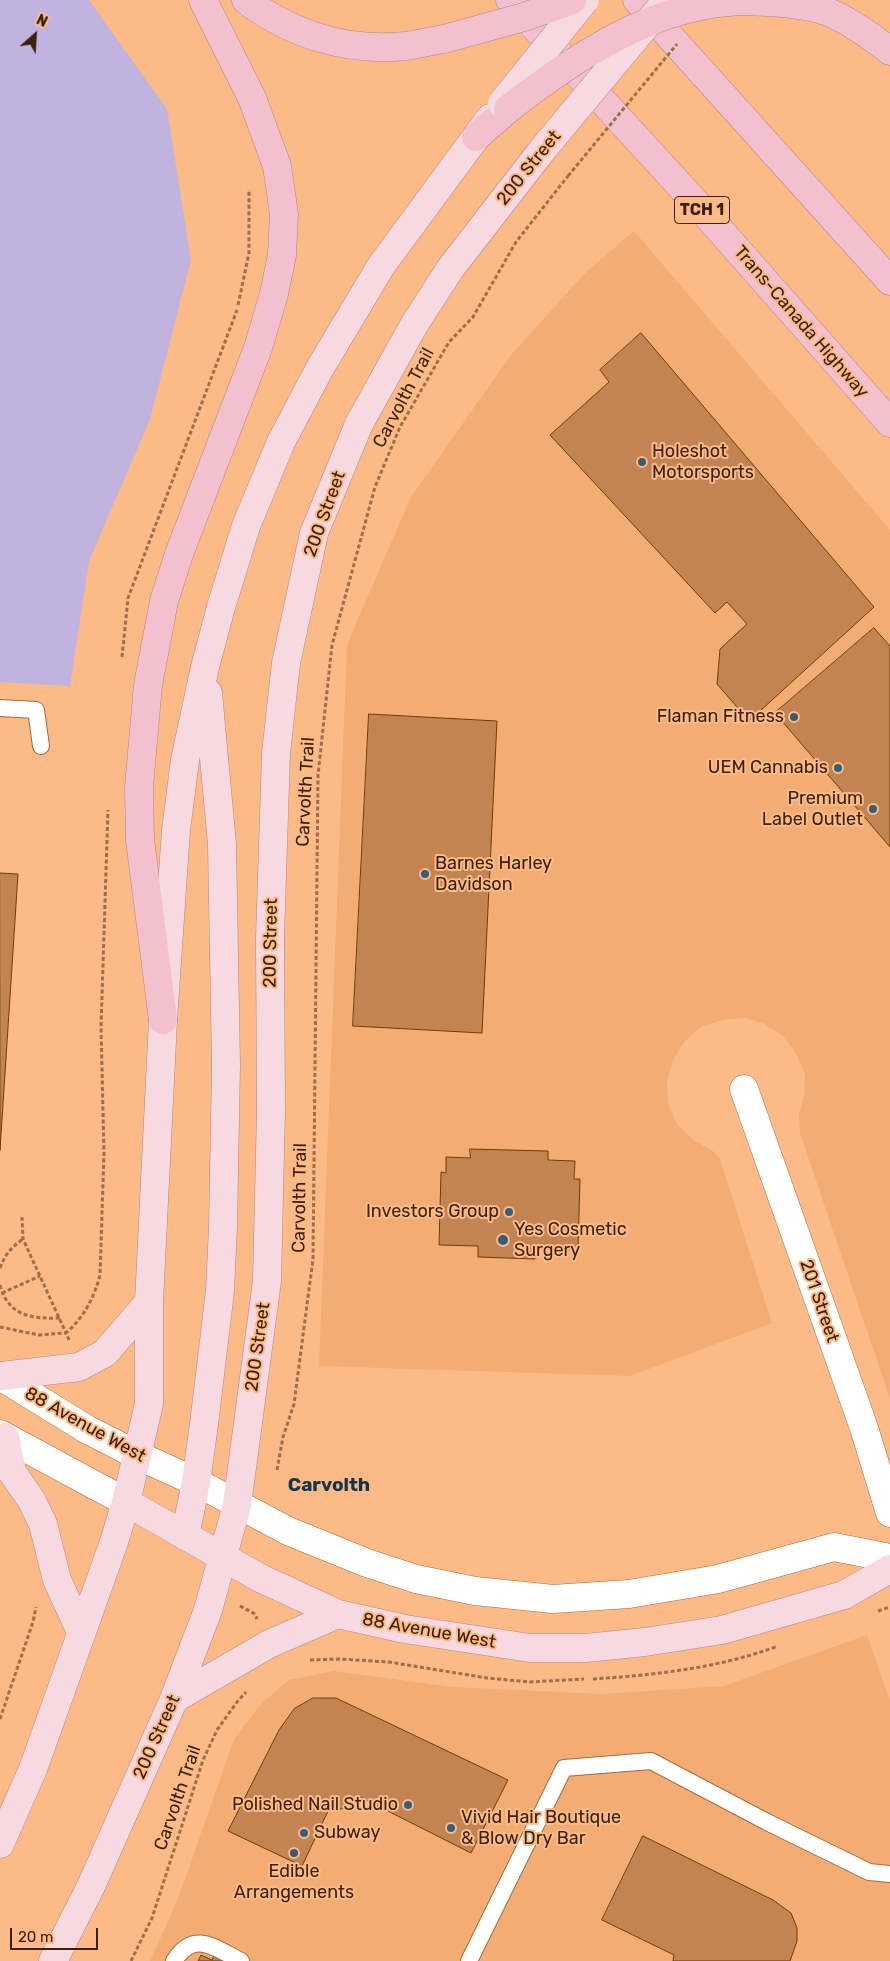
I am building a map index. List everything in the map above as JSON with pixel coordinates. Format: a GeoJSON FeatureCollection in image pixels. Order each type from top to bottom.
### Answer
{"type":"FeatureCollection","features":[{"type":"Feature","properties":{"kind":"highway"},"geometry":{"type":"LineString","coordinates":[[163,1020],[140,840],[140,787],[148,685],[164,601],[179,554],[258,348],[274,294],[282,255],[284,214],[277,166],[252,98],[203,0]]}},
{"type":"Feature","properties":{"kind":"highway"},"geometry":{"type":"LineString","coordinates":[[246,0],[293,29],[323,40],[364,46],[405,46],[444,39],[524,17],[572,0]]}},
{"type":"Feature","properties":{"kind":"highway","name":"Trans-Canada Highway"},"geometry":{"type":"LineString","coordinates":[[510,0],[696,203],[890,423]]}},
{"type":"Feature","properties":{"kind":"highway"},"geometry":{"type":"LineString","coordinates":[[476,137],[505,106],[589,52],[642,12],[745,1],[776,2],[821,10],[867,33],[890,50]]}},
{"type":"Feature","properties":{"kind":"highway"},"geometry":{"type":"LineString","coordinates":[[642,12],[890,281]]}},
{"type":"Feature","properties":{"kind":"main road"},"geometry":{"type":"LineString","coordinates":[[505,106],[585,0]]}},
{"type":"Feature","properties":{"kind":"main road","name":"200 Street"},"geometry":{"type":"LineString","coordinates":[[53,1961],[90,1886],[174,1699],[208,1610],[237,1505],[267,1282],[270,938],[276,754],[286,663],[299,594],[314,533],[359,424],[414,325],[450,270],[543,149],[642,12],[667,0]]}},
{"type":"Feature","properties":{"kind":"main road"},"geometry":{"type":"LineString","coordinates":[[0,1844],[33,1769],[114,1542],[126,1502],[148,1404],[149,1302],[163,1020],[176,830],[185,760],[205,667],[221,607],[246,526],[282,442],[325,360],[381,266],[476,137]]}},
{"type":"Feature","properties":{"kind":"main road"},"geometry":{"type":"LineString","coordinates":[[185,1536],[196,1482],[220,1291],[223,1227],[226,1065],[222,844],[205,667]]}},
{"type":"Feature","properties":{"kind":"main road"},"geometry":{"type":"LineString","coordinates":[[0,1376],[78,1367],[104,1353],[149,1302]]}},
{"type":"Feature","properties":{"kind":"main road"},"geometry":{"type":"LineString","coordinates":[[2,1435],[12,1472],[32,1502],[43,1524],[57,1580],[81,1632]]}},
{"type":"Feature","properties":{"kind":"main road","name":"88 Avenue West"},"geometry":{"type":"LineString","coordinates":[[126,1502],[222,1558],[338,1614],[405,1629],[530,1648],[586,1648],[645,1642],[722,1630],[844,1595],[890,1569]]}},
{"type":"Feature","properties":{"kind":"main road"},"geometry":{"type":"LineString","coordinates":[[174,1699],[269,1644],[338,1614]]}},
{"type":"Feature","properties":{"kind":"street","name":"201 Street"},"geometry":{"type":"LineString","coordinates":[[744,1089],[861,1420],[890,1513]]}},
{"type":"Feature","properties":{"kind":"street","name":"88 Avenue West"},"geometry":{"type":"LineString","coordinates":[[0,1376],[88,1430],[137,1456],[196,1482],[288,1531],[367,1563],[416,1579],[475,1591],[553,1599],[629,1594],[718,1579],[834,1547],[890,1558]]}},
{"type":"Feature","properties":{"kind":"street","name":"88 Avenue West"},"geometry":{"type":"LineString","coordinates":[[2,1435],[126,1502]]}},
{"type":"Feature","properties":{"kind":"lane"},"geometry":{"type":"LineString","coordinates":[[0,708],[36,710],[41,746]]}},
{"type":"Feature","properties":{"kind":"lane"},"geometry":{"type":"LineString","coordinates":[[469,1961],[564,1768],[651,1761],[767,1822],[869,1872],[890,1874]]}},
{"type":"Feature","properties":{"kind":"lane"},"geometry":{"type":"LineString","coordinates":[[174,1961],[181,1950],[191,1944],[204,1944],[241,1961]]}},
{"type":"Feature","properties":{"kind":"path","name":"Carvolth Trail"},"geometry":{"type":"LineString","coordinates":[[278,1470],[282,1437],[294,1404],[313,1259],[318,775],[332,645],[375,487],[400,427],[449,342],[472,317],[516,242],[678,43]]}},
{"type":"Feature","properties":{"kind":"path"},"geometry":{"type":"LineString","coordinates":[[0,1327],[39,1335],[66,1333],[23,1239],[22,1217]]}},
{"type":"Feature","properties":{"kind":"path"},"geometry":{"type":"LineString","coordinates":[[0,1268],[5,1255],[23,1239]]}},
{"type":"Feature","properties":{"kind":"path"},"geometry":{"type":"LineString","coordinates":[[2,1293],[40,1276]]}},
{"type":"Feature","properties":{"kind":"path"},"geometry":{"type":"LineString","coordinates":[[0,1285],[7,1303],[23,1315],[44,1319],[60,1318]]}},
{"type":"Feature","properties":{"kind":"path"},"geometry":{"type":"LineString","coordinates":[[0,1719],[33,1622],[37,1604]]}},
{"type":"Feature","properties":{"kind":"path"},"geometry":{"type":"LineString","coordinates":[[240,1606],[254,1614],[258,1622]]}},
{"type":"Feature","properties":{"kind":"path","name":"Carvolth Trail"},"geometry":{"type":"LineString","coordinates":[[131,1961],[152,1918],[210,1745],[217,1730],[236,1702],[249,1689]]}},
{"type":"Feature","properties":{"kind":"shaded area"},"geometry":{"type":"Polygon","coordinates":[[[0,0],[89,0],[167,109],[191,260],[150,419],[89,561],[70,686],[0,682],[0,0]]]}},
{"type":"Feature","properties":{"kind":"shaded area"},"geometry":{"type":"Polygon","coordinates":[[[634,231],[890,530],[890,1399],[800,1133],[799,1114],[804,1097],[805,1074],[796,1054],[783,1036],[765,1024],[745,1018],[723,1020],[702,1026],[685,1041],[673,1060],[667,1081],[668,1103],[677,1124],[693,1140],[713,1151],[720,1159],[772,1323],[630,1376],[319,1366],[347,644],[411,497],[511,355],[584,274],[634,231]]]}},
{"type":"Feature","properties":{"kind":"shaded area"},"geometry":{"type":"Polygon","coordinates":[[[867,1635],[890,1701],[890,1961],[150,1961],[178,1899],[234,1739],[261,1704],[289,1680],[334,1671],[452,1687],[602,1694],[724,1686],[867,1635]]]}},
{"type":"Feature","properties":{"kind":"building"},"geometry":{"type":"Polygon","coordinates":[[[641,333],[874,607],[749,721],[717,684],[720,649],[747,624],[727,602],[715,613],[550,435],[609,382],[600,370],[641,333]]]}},
{"type":"Feature","properties":{"kind":"building"},"geometry":{"type":"Polygon","coordinates":[[[874,628],[890,646],[890,847],[775,713],[874,628]]]}},
{"type":"Feature","properties":{"kind":"building","name":"Barnes Harley Davidson"},"geometry":{"type":"Polygon","coordinates":[[[369,714],[497,721],[482,1033],[353,1026],[369,714]]]}},
{"type":"Feature","properties":{"kind":"building"},"geometry":{"type":"Polygon","coordinates":[[[0,873],[18,874],[0,1150],[0,873]]]}},
{"type":"Feature","properties":{"kind":"building","name":"Investors Group"},"geometry":{"type":"Polygon","coordinates":[[[470,1149],[548,1151],[548,1160],[575,1161],[574,1179],[580,1179],[578,1250],[535,1249],[535,1259],[478,1257],[478,1246],[439,1245],[441,1172],[446,1173],[446,1157],[470,1158],[470,1149]]]}},
{"type":"Feature","properties":{"kind":"building"},"geometry":{"type":"Polygon","coordinates":[[[313,1698],[336,1698],[508,1780],[471,1853],[360,1797],[348,1808],[330,1807],[302,1866],[228,1831],[279,1730],[294,1709],[313,1698]]]}},
{"type":"Feature","properties":{"kind":"building"},"geometry":{"type":"Polygon","coordinates":[[[643,1836],[773,1900],[791,1913],[797,1928],[797,1941],[790,1961],[673,1961],[674,1955],[602,1920],[643,1836]]]}},
{"type":"Feature","properties":{"kind":"building"},"geometry":{"type":"Polygon","coordinates":[[[216,1951],[234,1961],[198,1961],[201,1955],[212,1960],[216,1951]]]}},
{"type":"Feature","properties":{"kind":"place","name":"Holeshot Motorsports"},"geometry":{"type":"Point","coordinates":[642,462]}},
{"type":"Feature","properties":{"kind":"place","name":"Flaman Fitness"},"geometry":{"type":"Point","coordinates":[794,717]}},
{"type":"Feature","properties":{"kind":"place","name":"UEM Cannabis"},"geometry":{"type":"Point","coordinates":[838,768]}},
{"type":"Feature","properties":{"kind":"place","name":"Premium Label Outlet"},"geometry":{"type":"Point","coordinates":[873,809]}},
{"type":"Feature","properties":{"kind":"place","name":"Barnes Harley Davidson"},"geometry":{"type":"Point","coordinates":[425,874]}},
{"type":"Feature","properties":{"kind":"place","name":"Investors Group"},"geometry":{"type":"Point","coordinates":[509,1212]}},
{"type":"Feature","properties":{"kind":"place","name":"Yes Cosmetic Surgery"},"geometry":{"type":"Point","coordinates":[503,1240]}},
{"type":"Feature","properties":{"kind":"place","name":"Polished Nail Studio"},"geometry":{"type":"Point","coordinates":[408,1805]}},
{"type":"Feature","properties":{"kind":"place","name":"Vivid Hair Boutique & Blow Dry Bar"},"geometry":{"type":"Point","coordinates":[451,1828]}},
{"type":"Feature","properties":{"kind":"place","name":"Subway"},"geometry":{"type":"Point","coordinates":[304,1833]}},
{"type":"Feature","properties":{"kind":"place","name":"Edible Arrangements"},"geometry":{"type":"Point","coordinates":[294,1853]}},
{"type":"Feature","properties":{"kind":"district","name":"Carvolth"},"geometry":{"type":"Point","coordinates":[329,1486]}}]}
